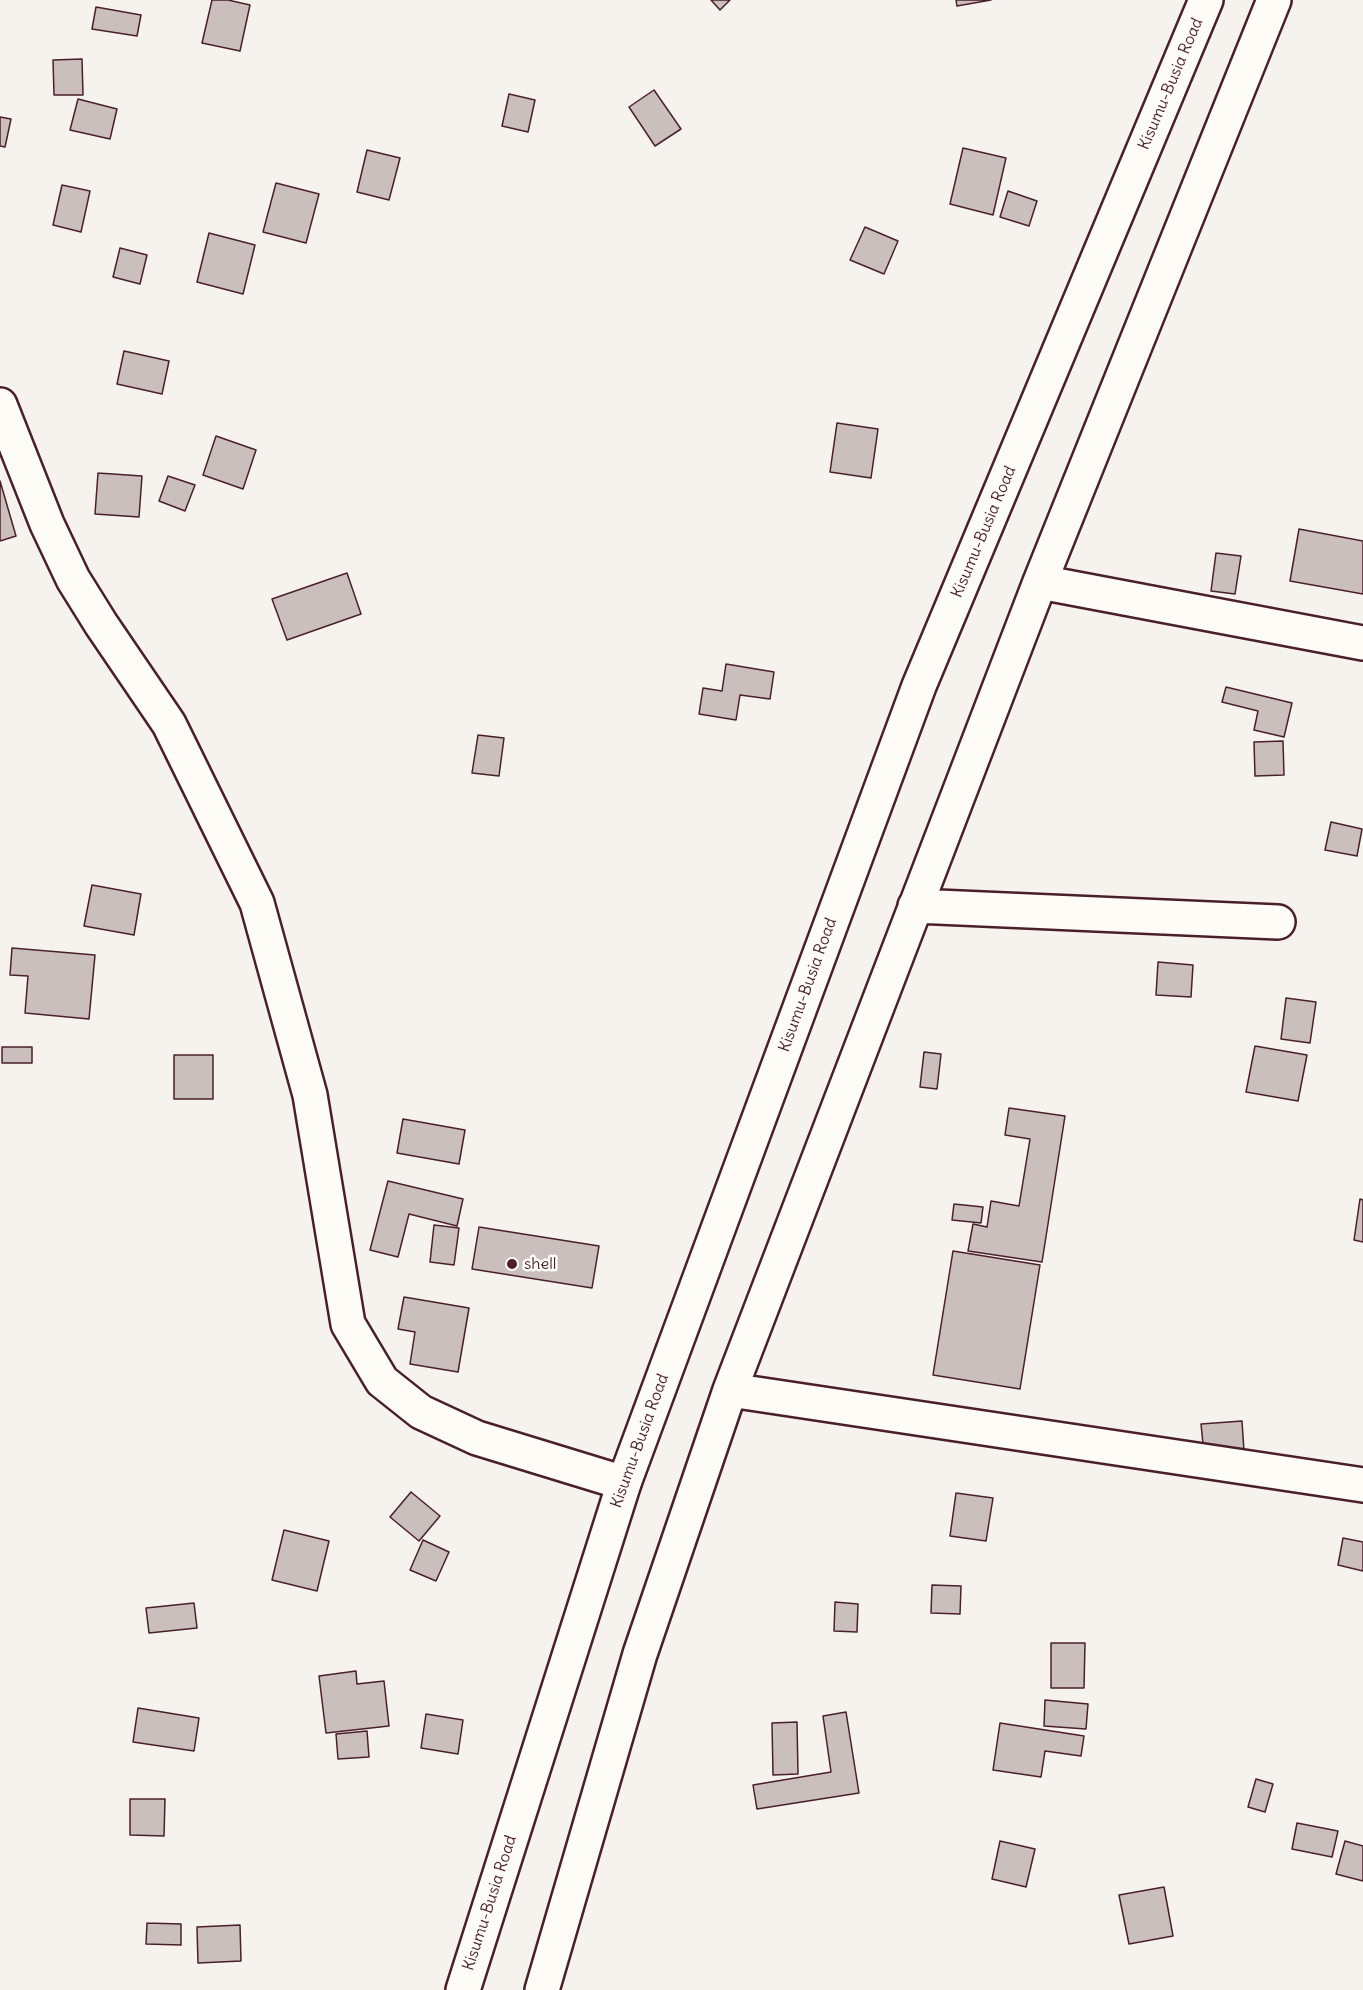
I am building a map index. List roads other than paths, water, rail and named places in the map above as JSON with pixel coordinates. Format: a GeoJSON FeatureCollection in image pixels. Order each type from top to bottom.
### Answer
{"type":"FeatureCollection","features":[{"type":"Feature","properties":{"kind":"main road","name":"Kisumu-Busia Road"},"geometry":{"type":"LineString","coordinates":[[463,1990],[624,1483],[919,686],[1206,0]]}},
{"type":"Feature","properties":{"kind":"main road"},"geometry":{"type":"LineString","coordinates":[[542,1990],[640,1654],[730,1390],[1040,582],[1274,0]]}},
{"type":"Feature","properties":{"kind":"main road"},"geometry":{"type":"LineString","coordinates":[[0,405],[47,524],[73,579],[169,724],[257,903],[310,1095],[348,1324],[382,1381],[421,1412],[477,1438],[624,1483]]}},
{"type":"Feature","properties":{"kind":"main road"},"geometry":{"type":"LineString","coordinates":[[1040,582],[1363,643]]}},
{"type":"Feature","properties":{"kind":"main road"},"geometry":{"type":"LineString","coordinates":[[915,906],[1278,922]]}},
{"type":"Feature","properties":{"kind":"main road"},"geometry":{"type":"LineString","coordinates":[[730,1390],[1363,1485]]}},
{"type":"Feature","properties":{"kind":"place","name":"shell"},"geometry":{"type":"Point","coordinates":[512,1264]}}]}
